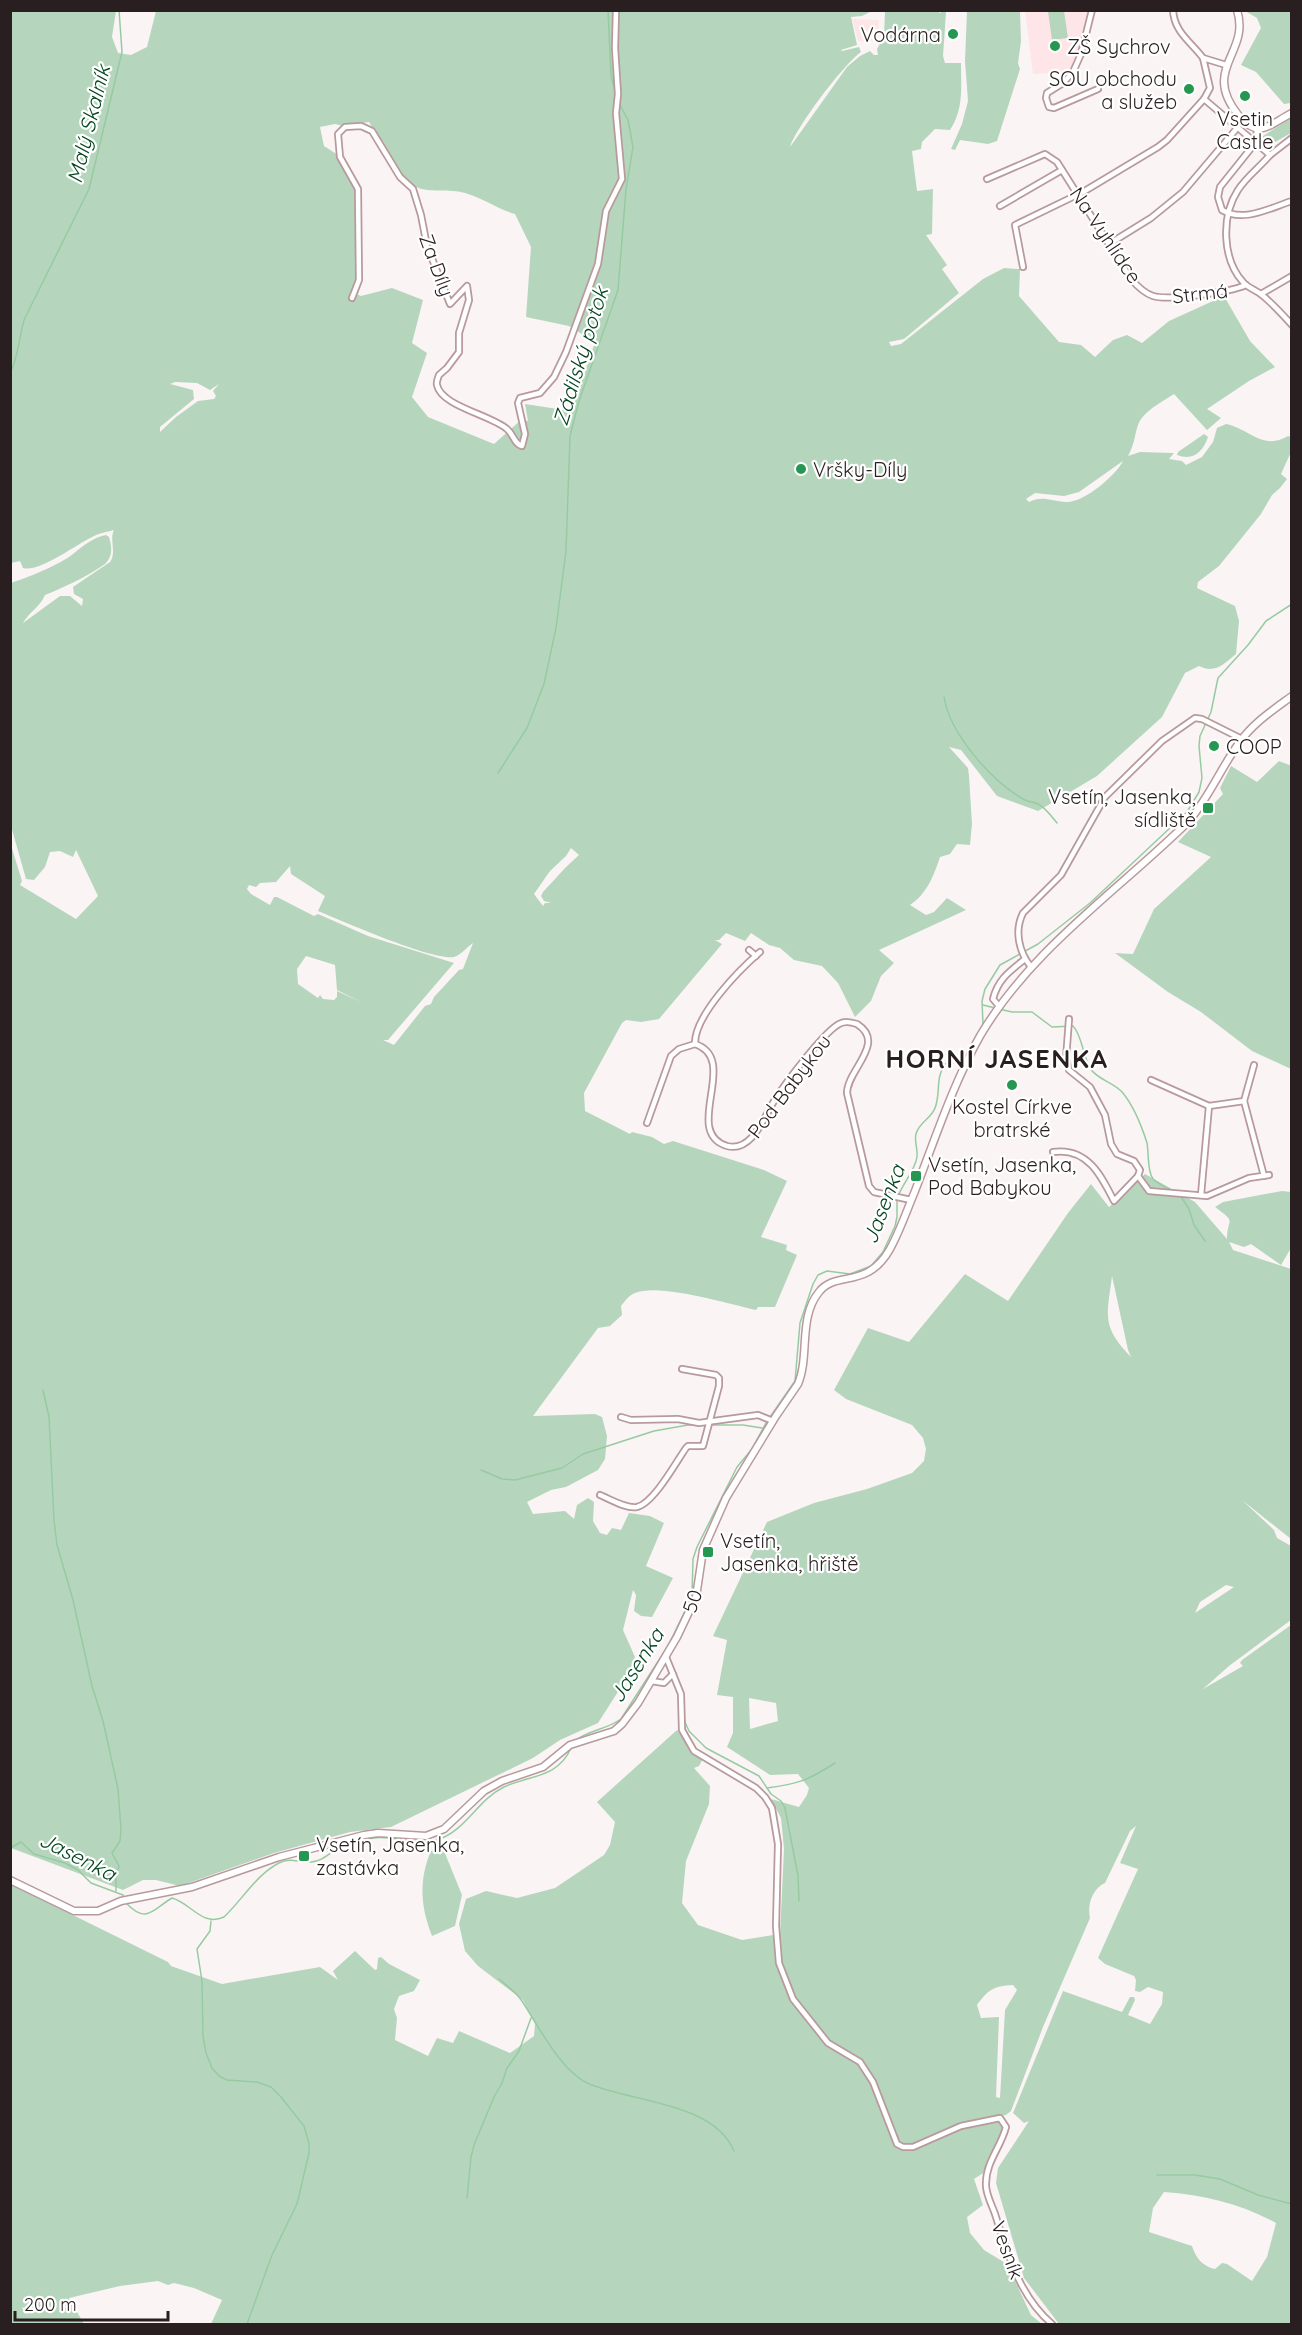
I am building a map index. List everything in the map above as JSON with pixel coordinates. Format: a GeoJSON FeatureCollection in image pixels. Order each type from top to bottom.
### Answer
{"type":"FeatureCollection","features":[{"type":"Feature","properties":{"kind":"street","name":"Za Díly"},"geometry":{"type":"LineString","coordinates":[[352,298],[359,280],[358,189],[340,157],[338,134],[345,127],[361,126],[372,131],[400,177],[413,189],[422,215],[426,246],[450,304],[467,286],[469,300],[459,333],[459,352],[439,375],[437,385],[444,397],[486,416],[508,430],[516,443],[522,446],[525,434],[518,403],[520,398],[536,395],[545,390],[558,368],[598,264],[606,211],[622,180],[615,48],[616,10]]}},
{"type":"Feature","properties":{"kind":"street"},"geometry":{"type":"LineString","coordinates":[[1092,10],[1077,65],[1068,79],[1047,93],[1046,101],[1049,107],[1054,108],[1098,89]]}},
{"type":"Feature","properties":{"kind":"street"},"geometry":{"type":"LineString","coordinates":[[1023,267],[1015,225],[1078,195],[1158,147],[1209,93],[1203,58],[1179,31],[1174,22],[1173,10]]}},
{"type":"Feature","properties":{"kind":"street"},"geometry":{"type":"LineString","coordinates":[[1237,10],[1239,32],[1226,65],[1223,80],[1227,97],[1242,119],[1257,129],[1268,127],[1292,113]]}},
{"type":"Feature","properties":{"kind":"street"},"geometry":{"type":"LineString","coordinates":[[1203,58],[1226,65]]}},
{"type":"Feature","properties":{"kind":"street"},"geometry":{"type":"LineString","coordinates":[[1204,99],[1270,155]]}},
{"type":"Feature","properties":{"kind":"street"},"geometry":{"type":"LineString","coordinates":[[1109,244],[1151,218],[1183,192],[1238,128]]}},
{"type":"Feature","properties":{"kind":"street"},"geometry":{"type":"LineString","coordinates":[[1257,129],[1256,142],[1220,187],[1218,197],[1222,210],[1238,216],[1292,201]]}},
{"type":"Feature","properties":{"kind":"street"},"geometry":{"type":"LineString","coordinates":[[1292,138],[1270,155],[1239,188],[1228,214],[1226,241],[1233,269],[1246,285],[1261,294],[1292,325]]}},
{"type":"Feature","properties":{"kind":"street","name":"Na Vyhlídce"},"geometry":{"type":"LineString","coordinates":[[987,179],[1044,154],[1052,157],[1131,279],[1154,297]]}},
{"type":"Feature","properties":{"kind":"street","name":"Na Vyhlídce"},"geometry":{"type":"LineString","coordinates":[[1000,206],[1062,170]]}},
{"type":"Feature","properties":{"kind":"street"},"geometry":{"type":"LineString","coordinates":[[1261,294],[1292,276]]}},
{"type":"Feature","properties":{"kind":"street","name":"Strmá"},"geometry":{"type":"LineString","coordinates":[[1154,297],[1218,293],[1246,285]]}},
{"type":"Feature","properties":{"kind":"street"},"geometry":{"type":"LineString","coordinates":[[911,1200],[961,1073],[998,1008],[1032,967],[1184,827],[1204,802],[1242,739],[1260,720],[1292,696]]}},
{"type":"Feature","properties":{"kind":"street"},"geometry":{"type":"LineString","coordinates":[[1032,967],[1025,959],[1021,948],[1018,928],[1023,913],[1061,875],[1105,797],[1137,763],[1162,741],[1192,720],[1202,719],[1242,739]]}},
{"type":"Feature","properties":{"kind":"street"},"geometry":{"type":"LineString","coordinates":[[648,1123],[671,1056],[679,1049],[695,1044],[698,1025],[719,996],[758,954],[749,950]]}},
{"type":"Feature","properties":{"kind":"street"},"geometry":{"type":"LineString","coordinates":[[998,1008],[993,999],[999,983],[1003,976],[1025,959]]}},
{"type":"Feature","properties":{"kind":"street"},"geometry":{"type":"LineString","coordinates":[[1053,1152],[1066,1150],[1083,1156],[1102,1176],[1114,1202],[1138,1176],[1140,1170],[1134,1161],[1117,1154],[1111,1144],[1105,1115],[1090,1087],[1069,1070],[1066,1059],[1069,1019]]}},
{"type":"Feature","properties":{"kind":"street","name":"Pod Babykou"},"geometry":{"type":"LineString","coordinates":[[695,1044],[706,1049],[713,1058],[709,1128],[717,1141],[730,1147],[747,1142],[760,1126],[776,1098],[834,1028],[846,1022],[861,1026],[868,1037],[867,1051],[847,1088],[848,1101],[870,1188],[874,1192],[911,1200]]}},
{"type":"Feature","properties":{"kind":"street"},"geometry":{"type":"LineString","coordinates":[[1138,1176],[1149,1191],[1207,1196],[1249,1178],[1266,1176],[1244,1101],[1254,1065]]}},
{"type":"Feature","properties":{"kind":"street"},"geometry":{"type":"LineString","coordinates":[[1151,1080],[1209,1106],[1244,1101]]}},
{"type":"Feature","properties":{"kind":"street"},"geometry":{"type":"LineString","coordinates":[[1202,1195],[1209,1106]]}},
{"type":"Feature","properties":{"kind":"street","name":"50"},"geometry":{"type":"LineString","coordinates":[[10,1880],[74,1911],[98,1911],[121,1901],[192,1887],[279,1857],[364,1835],[378,1833],[426,1836],[444,1829],[484,1791],[502,1781],[545,1765],[573,1744],[605,1735],[622,1724],[638,1703],[666,1657],[693,1606],[703,1550],[730,1489],[756,1452],[770,1419],[793,1392],[800,1379],[806,1328],[817,1294],[828,1285],[862,1276],[877,1267],[891,1248],[911,1200]]}},
{"type":"Feature","properties":{"kind":"street"},"geometry":{"type":"LineString","coordinates":[[600,1495],[630,1507],[638,1507],[647,1501],[688,1446],[703,1446],[719,1386],[719,1378],[716,1375],[682,1369]]}},
{"type":"Feature","properties":{"kind":"street"},"geometry":{"type":"LineString","coordinates":[[621,1417],[632,1420],[678,1419],[699,1423],[758,1415],[770,1419]]}},
{"type":"Feature","properties":{"kind":"street"},"geometry":{"type":"LineString","coordinates":[[651,1681],[664,1683],[673,1674],[666,1657]]}},
{"type":"Feature","properties":{"kind":"street","name":"Vesník"},"geometry":{"type":"LineString","coordinates":[[673,1674],[681,1694],[682,1730],[694,1751],[756,1788],[772,1808],[778,1845],[776,1926],[779,1963],[794,1999],[828,2043],[860,2062],[873,2082],[897,2144],[903,2147],[913,2147],[961,2126],[1000,2118],[1006,2127],[1004,2136],[988,2166],[985,2186],[1019,2282],[1038,2313],[1052,2325]]}},
{"type":"Feature","properties":{"kind":"shaded area","name":"ZŠ Sychrov"},"geometry":{"type":"Polygon","coordinates":[[[1025,11],[1089,11],[1071,72],[1033,74],[1025,11]]]}},
{"type":"Feature","properties":{"kind":"shaded area"},"geometry":{"type":"Polygon","coordinates":[[[852,19],[879,20],[878,41],[858,41],[852,19]]]}},
{"type":"Feature","properties":{"kind":"green space"},"geometry":{"type":"Polygon","coordinates":[[[887,10],[935,10],[940,13],[946,12],[943,56],[945,63],[961,63],[961,98],[958,114],[950,130],[935,129],[922,142],[921,149],[912,151],[917,191],[933,189],[932,234],[926,235],[947,265],[942,269],[959,293],[904,339],[889,342],[891,346],[901,344],[983,279],[1004,268],[1020,269],[1019,296],[1059,342],[1081,345],[1095,357],[1113,340],[1127,335],[1142,343],[1169,321],[1224,296],[1250,341],[1275,367],[1207,409],[1221,418],[1207,430],[1174,394],[1153,407],[1140,420],[1128,456],[1140,452],[1174,453],[1169,459],[1182,461],[1186,465],[1202,457],[1213,442],[1217,428],[1226,424],[1264,440],[1291,437],[1291,452],[1281,474],[1287,479],[1272,495],[1261,514],[1219,566],[1198,582],[1197,588],[1235,606],[1239,621],[1236,654],[1219,667],[1210,669],[1199,666],[1185,673],[1162,717],[1097,776],[1038,811],[997,796],[961,750],[949,747],[968,768],[972,824],[970,845],[957,844],[950,854],[940,857],[925,890],[910,905],[926,915],[934,912],[947,898],[966,910],[879,950],[894,963],[881,976],[871,1001],[855,1017],[838,983],[822,966],[794,960],[780,948],[769,945],[751,933],[745,941],[726,933],[719,940],[715,940],[722,944],[659,1019],[641,1022],[626,1020],[622,1023],[584,1093],[585,1111],[630,1134],[632,1132],[652,1137],[664,1144],[673,1141],[764,1170],[787,1181],[761,1237],[787,1245],[786,1250],[797,1255],[775,1307],[758,1307],[756,1310],[677,1292],[646,1291],[633,1294],[621,1306],[622,1315],[610,1326],[598,1328],[533,1416],[595,1414],[602,1417],[607,1436],[605,1459],[598,1470],[566,1487],[551,1490],[527,1502],[533,1514],[565,1511],[574,1519],[577,1505],[588,1498],[594,1502],[593,1521],[600,1533],[607,1535],[612,1528],[621,1530],[629,1513],[650,1516],[664,1523],[646,1566],[673,1578],[652,1617],[641,1616],[634,1611],[636,1595],[633,1590],[623,1630],[635,1657],[628,1676],[598,1723],[560,1740],[533,1758],[391,1827],[350,1832],[274,1853],[180,1886],[156,1880],[143,1880],[123,1890],[11,1848],[10,842],[22,881],[20,885],[76,919],[98,896],[76,850],[73,857],[60,851],[50,852],[45,867],[34,880],[26,879],[11,826],[10,583],[52,567],[92,540],[106,535],[109,537],[111,551],[105,564],[45,595],[23,623],[60,596],[70,596],[82,606],[83,599],[74,594],[73,587],[110,562],[113,554],[114,530],[95,536],[38,566],[23,568],[20,561],[11,563],[11,11],[116,11],[112,37],[118,53],[131,55],[147,47],[156,11],[872,11],[862,16],[851,17],[857,45],[841,50],[859,47],[861,52],[843,69],[821,96],[790,147],[847,67],[870,51],[878,55],[877,49],[884,36],[887,10]],[[369,122],[343,126],[335,124],[320,127],[324,146],[338,155],[356,189],[355,286],[351,292],[361,296],[392,288],[423,300],[412,343],[427,353],[412,397],[428,417],[494,444],[521,420],[528,421],[525,404],[571,411],[595,342],[569,326],[526,317],[531,247],[515,214],[465,193],[426,190],[414,186],[401,175],[369,122]],[[175,382],[170,384],[193,390],[194,399],[160,427],[160,432],[198,401],[214,399],[216,396],[213,391],[219,384],[210,390],[197,383],[175,382]],[[1123,461],[1079,492],[1064,496],[1035,493],[1026,499],[1029,502],[1043,499],[1066,502],[1082,498],[1107,480],[1123,461]],[[571,848],[550,871],[534,894],[543,906],[545,903],[551,903],[544,901],[541,896],[543,892],[579,855],[571,848]],[[290,866],[276,882],[260,883],[256,887],[249,885],[247,889],[251,894],[270,905],[274,897],[277,897],[314,916],[318,914],[368,936],[454,963],[388,1040],[383,1040],[394,1045],[425,1006],[431,1004],[434,997],[459,970],[463,969],[473,943],[457,956],[443,957],[408,947],[318,911],[325,896],[291,874],[290,866]],[[306,956],[297,969],[298,984],[318,998],[320,995],[323,999],[334,1000],[337,997],[337,991],[361,1002],[337,990],[335,965],[306,956]]]}},
{"type":"Feature","properties":{"kind":"green space"},"geometry":{"type":"Polygon","coordinates":[[[967,11],[1020,11],[1021,41],[1018,63],[1020,69],[997,141],[988,144],[960,140],[955,150],[951,149],[962,124],[968,101],[965,61],[967,11]]]}},
{"type":"Feature","properties":{"kind":"green space"},"geometry":{"type":"Polygon","coordinates":[[[1048,11],[1064,11],[1068,38],[1052,40],[1048,11]]]}},
{"type":"Feature","properties":{"kind":"green space"},"geometry":{"type":"Polygon","coordinates":[[[1245,11],[1291,11],[1291,103],[1284,104],[1256,72],[1241,65],[1261,28],[1257,18],[1245,11]]]}},
{"type":"Feature","properties":{"kind":"green space"},"geometry":{"type":"Polygon","coordinates":[[[1291,118],[1291,133],[1270,145],[1264,144],[1266,141],[1263,140],[1263,136],[1291,118]]]}},
{"type":"Feature","properties":{"kind":"green space"},"geometry":{"type":"Polygon","coordinates":[[[1204,434],[1208,437],[1197,454],[1188,457],[1177,455],[1178,452],[1204,434]]]}},
{"type":"Feature","properties":{"kind":"green space"},"geometry":{"type":"Polygon","coordinates":[[[1279,761],[1292,766],[1291,1069],[1252,1051],[1201,1012],[1168,992],[1115,953],[1133,954],[1154,909],[1211,857],[1178,842],[1223,794],[1220,788],[1231,766],[1257,782],[1279,761]]]}},
{"type":"Feature","properties":{"kind":"green space"},"geometry":{"type":"Polygon","coordinates":[[[1145,1174],[1195,1202],[1227,1239],[1230,1221],[1215,1207],[1223,1202],[1282,1191],[1291,1192],[1291,1248],[1281,1265],[1251,1244],[1244,1247],[1229,1242],[1233,1250],[1291,1269],[1291,1539],[1242,1500],[1274,1530],[1277,1538],[1291,1546],[1291,1620],[1229,1666],[1203,1689],[1243,1666],[1240,1663],[1242,1660],[1291,1625],[1291,2324],[1059,2324],[1024,2278],[996,2183],[998,2168],[1029,2121],[1024,2123],[1013,2113],[1063,1991],[1122,2012],[1130,1997],[1134,1997],[1135,2000],[1128,2015],[1150,2024],[1162,2004],[1163,1992],[1148,1987],[1140,1992],[1135,1991],[1134,1976],[1105,1964],[1098,1958],[1138,1869],[1120,1863],[1136,1826],[1130,1831],[1105,1883],[1097,1889],[1092,1898],[1089,1908],[1090,1918],[1043,2027],[1011,2111],[1006,2115],[990,2118],[1000,2122],[1003,2127],[1002,2134],[983,2173],[974,2179],[983,2205],[967,2217],[970,2233],[984,2250],[1007,2264],[1031,2315],[1042,2324],[211,2324],[222,2300],[194,2288],[174,2283],[168,2285],[158,2281],[120,2286],[69,2298],[84,2324],[11,2324],[10,1884],[168,1962],[171,1966],[222,1984],[320,1967],[338,1980],[333,1971],[355,1951],[375,1970],[378,1958],[381,1957],[389,1964],[420,1980],[414,1991],[399,1996],[394,2009],[397,2018],[395,2040],[428,2056],[437,2038],[453,2043],[459,2031],[510,2053],[534,2036],[535,2024],[523,2000],[478,1966],[465,1951],[459,1924],[466,1899],[486,1891],[517,1898],[555,1888],[604,1855],[610,1845],[615,1822],[597,1802],[677,1730],[704,1757],[699,1766],[694,1768],[710,1786],[709,1804],[686,1861],[682,1903],[698,1925],[742,1940],[780,1934],[784,1849],[781,1818],[771,1799],[799,1807],[809,1788],[798,1774],[770,1775],[727,1747],[733,1733],[733,1697],[717,1695],[727,1640],[713,1636],[767,1522],[814,1503],[867,1489],[912,1473],[924,1461],[926,1449],[923,1438],[912,1425],[846,1399],[834,1390],[868,1328],[909,1342],[965,1274],[1008,1301],[1068,1213],[1091,1184],[1109,1207],[1145,1174]],[[1112,1276],[1108,1311],[1110,1328],[1131,1357],[1112,1276]],[[1226,1585],[1200,1602],[1195,1613],[1234,1587],[1226,1585]],[[749,1698],[750,1729],[778,1721],[776,1703],[749,1698]],[[1013,1985],[1000,1986],[988,1992],[977,2005],[981,2018],[999,2017],[996,2097],[1000,2098],[1005,2010],[1017,1990],[1013,1985]],[[1164,2192],[1153,2208],[1149,2232],[1192,2246],[1198,2258],[1206,2266],[1215,2269],[1222,2263],[1227,2264],[1252,2281],[1267,2257],[1276,2223],[1222,2202],[1194,2195],[1164,2192]]]}},
{"type":"Feature","properties":{"kind":"green space"},"geometry":{"type":"Polygon","coordinates":[[[442,1846],[462,1895],[455,1926],[432,1936],[423,1905],[424,1873],[431,1851],[442,1846]]]}},
{"type":"Feature","properties":{"kind":"waterway","name":"Malý Skalník"},"geometry":{"type":"LineString","coordinates":[[10,373],[24,320],[89,189],[122,52],[119,10]]}},
{"type":"Feature","properties":{"kind":"waterway","name":"Zádilský potok"},"geometry":{"type":"LineString","coordinates":[[608,10],[611,75],[616,96]]}},
{"type":"Feature","properties":{"kind":"waterway","name":"Zádilský potok"},"geometry":{"type":"LineString","coordinates":[[498,773],[527,728],[544,684],[556,628],[566,551],[570,436],[579,401],[618,290],[626,189],[633,147],[628,120],[619,103]]}},
{"type":"Feature","properties":{"kind":"waterway","name":"Jasenka"},"geometry":{"type":"LineString","coordinates":[[983,1024],[982,1001],[985,989],[1000,965],[1038,944],[1090,903],[1187,812],[1199,792],[1202,778],[1200,736],[1211,712],[1218,678],[1266,621],[1292,604]]}},
{"type":"Feature","properties":{"kind":"waterway"},"geometry":{"type":"LineString","coordinates":[[944,697],[955,726],[974,756],[999,782],[1025,800],[1043,807],[1057,823]]}},
{"type":"Feature","properties":{"kind":"waterway"},"geometry":{"type":"LineString","coordinates":[[983,1005],[995,1008]]}},
{"type":"Feature","properties":{"kind":"waterway"},"geometry":{"type":"LineString","coordinates":[[999,1009],[1012,1012],[1032,1012],[1052,1027],[1073,1026],[1090,1068],[1119,1089],[1134,1111],[1147,1143],[1151,1176],[1173,1191]]}},
{"type":"Feature","properties":{"kind":"waterway","name":"Jasenka"},"geometry":{"type":"LineString","coordinates":[[899,1194],[916,1162],[918,1130],[935,1108],[942,1069],[945,1064],[964,1061]]}},
{"type":"Feature","properties":{"kind":"waterway"},"geometry":{"type":"LineString","coordinates":[[1180,1195],[1189,1209],[1194,1225],[1205,1241]]}},
{"type":"Feature","properties":{"kind":"waterway","name":"Jasenka"},"geometry":{"type":"LineString","coordinates":[[770,1417],[795,1381],[800,1323],[818,1275],[827,1271],[850,1274],[871,1266],[883,1252],[895,1226],[897,1199]]}},
{"type":"Feature","properties":{"kind":"waterway"},"geometry":{"type":"LineString","coordinates":[[43,1390],[49,1417],[57,1545],[73,1600],[118,1789],[120,1841],[112,1853],[119,1866],[116,1891]]}},
{"type":"Feature","properties":{"kind":"waterway","name":"Jasenka"},"geometry":{"type":"LineString","coordinates":[[575,1741],[621,1719],[668,1646],[692,1595],[693,1559],[697,1547],[737,1467],[752,1449],[767,1421]]}},
{"type":"Feature","properties":{"kind":"waterway"},"geometry":{"type":"LineString","coordinates":[[481,1470],[502,1479],[515,1480],[562,1468],[583,1454],[654,1431],[688,1425],[743,1425],[762,1428]]}},
{"type":"Feature","properties":{"kind":"waterway"},"geometry":{"type":"LineString","coordinates":[[683,1701],[684,1720],[689,1731],[706,1748],[759,1776],[771,1794],[781,1801],[785,1808],[798,1876],[799,1901]]}},
{"type":"Feature","properties":{"kind":"waterway","name":"Jasenka"},"geometry":{"type":"LineString","coordinates":[[126,1903],[133,1910],[145,1914],[172,1898],[203,1917],[209,1919],[224,1917],[257,1880],[283,1861],[316,1861],[342,1846],[373,1838],[429,1842],[447,1836],[464,1823],[486,1799],[504,1787],[551,1770],[559,1765],[571,1748]]}},
{"type":"Feature","properties":{"kind":"waterway"},"geometry":{"type":"LineString","coordinates":[[767,1788],[803,1780],[835,1763]]}},
{"type":"Feature","properties":{"kind":"waterway","name":"Jasenka"},"geometry":{"type":"LineString","coordinates":[[10,1848],[21,1842],[34,1854],[65,1863],[78,1870],[91,1883],[123,1895],[124,1899]]}},
{"type":"Feature","properties":{"kind":"waterway"},"geometry":{"type":"LineString","coordinates":[[211,1921],[210,1931],[197,1949],[202,1981],[203,2036],[212,2068],[219,2076],[227,2080],[257,2082],[271,2087],[304,2126],[309,2143],[309,2153],[297,2204],[272,2255],[247,2324]]}},
{"type":"Feature","properties":{"kind":"waterway"},"geometry":{"type":"LineString","coordinates":[[499,1979],[520,1998],[552,2049],[581,2079],[610,2091],[672,2106],[692,2114],[709,2123],[724,2135],[734,2151]]}},
{"type":"Feature","properties":{"kind":"waterway"},"geometry":{"type":"LineString","coordinates":[[467,2198],[474,2145],[507,2068],[519,2051],[531,2018]]}},
{"type":"Feature","properties":{"kind":"waterway"},"geometry":{"type":"LineString","coordinates":[[1157,2175],[1195,2175],[1220,2179],[1258,2195],[1292,2204]]}},
{"type":"Feature","properties":{"kind":"place","name":"Vodárna"},"geometry":{"type":"Point","coordinates":[953,34]}},
{"type":"Feature","properties":{"kind":"place","name":"ZŠ Sychrov"},"geometry":{"type":"Point","coordinates":[1055,46]}},
{"type":"Feature","properties":{"kind":"place","name":"SOU obchodu a služeb"},"geometry":{"type":"Point","coordinates":[1189,89]}},
{"type":"Feature","properties":{"kind":"place","name":"Vsetin Castle"},"geometry":{"type":"Point","coordinates":[1245,96]}},
{"type":"Feature","properties":{"kind":"place","name":"Vršky-Díly"},"geometry":{"type":"Point","coordinates":[801,469]}},
{"type":"Feature","properties":{"kind":"place","name":"COOP"},"geometry":{"type":"Point","coordinates":[1214,746]}},
{"type":"Feature","properties":{"kind":"place","name":"Vsetín, Jasenka, sídliště"},"geometry":{"type":"Point","coordinates":[1208,808]}},
{"type":"Feature","properties":{"kind":"place","name":"Kostel Církve bratrské"},"geometry":{"type":"Point","coordinates":[1012,1085]}},
{"type":"Feature","properties":{"kind":"place","name":"Vsetín, Jasenka, Pod Babykou"},"geometry":{"type":"Point","coordinates":[916,1176]}},
{"type":"Feature","properties":{"kind":"place","name":"Vsetín, Jasenka, hřiště"},"geometry":{"type":"Point","coordinates":[708,1552]}},
{"type":"Feature","properties":{"kind":"place","name":"Vsetín, Jasenka, zastávka"},"geometry":{"type":"Point","coordinates":[304,1856]}},
{"type":"Feature","properties":{"kind":"district","name":"HORNÍ JASENKA"},"geometry":{"type":"Point","coordinates":[997,1058]}}]}
